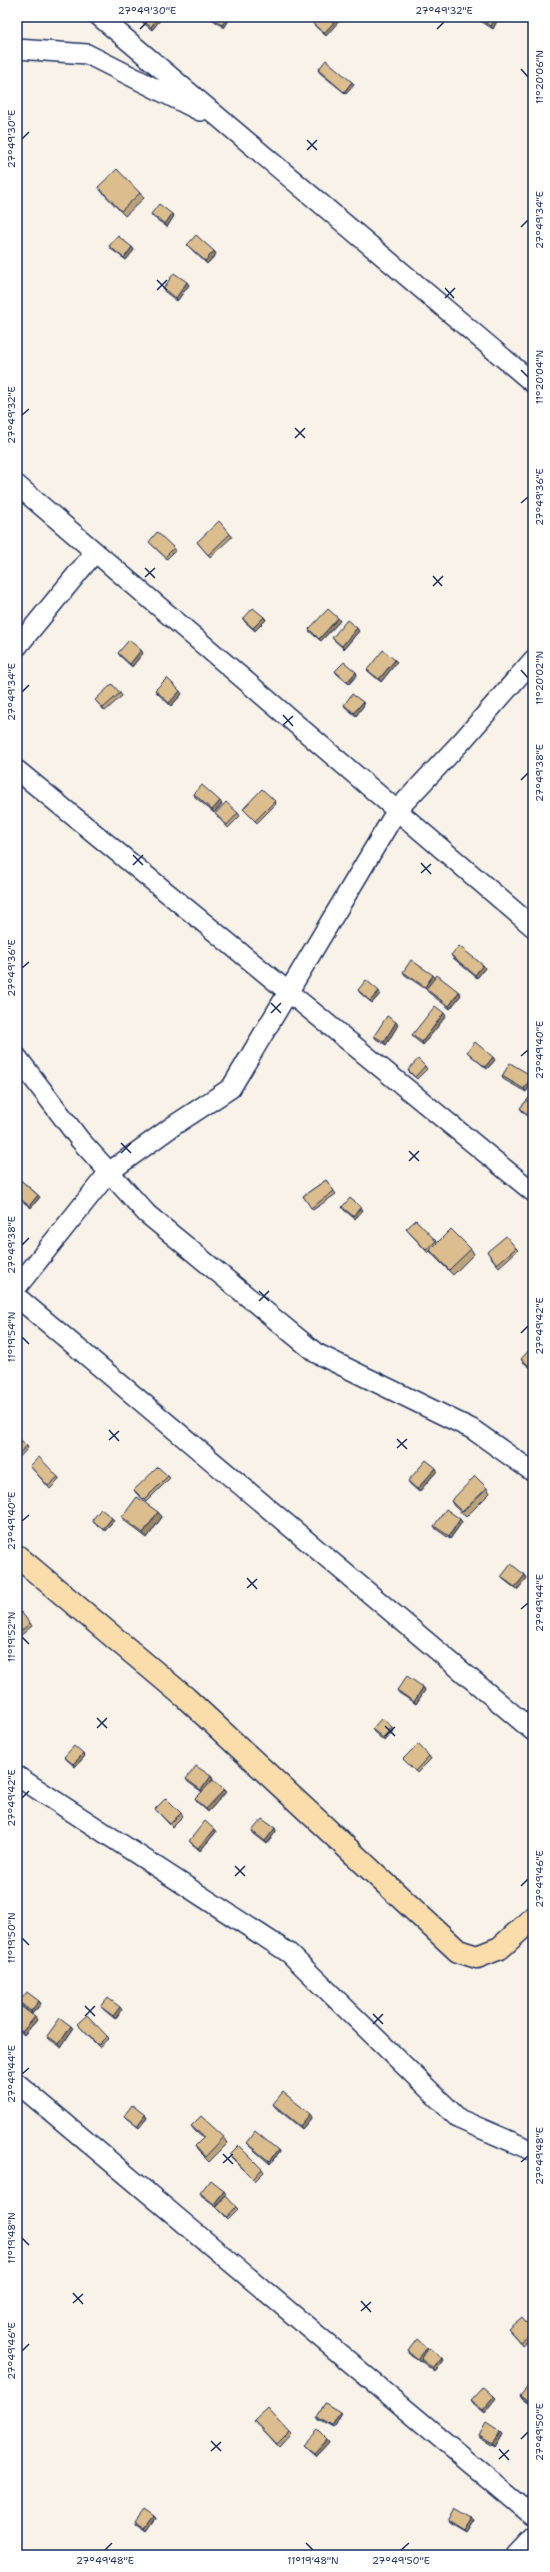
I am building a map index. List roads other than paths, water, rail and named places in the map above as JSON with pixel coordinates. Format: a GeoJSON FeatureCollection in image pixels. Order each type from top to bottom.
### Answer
{"type":"FeatureCollection","features":[{"type":"Feature","properties":{"kind":"main road"},"geometry":{"type":"LineString","coordinates":[[17,1556],[186,1698],[458,1951],[477,1957],[500,1948],[533,1918]]}},
{"type":"Feature","properties":{"kind":"street"},"geometry":{"type":"LineString","coordinates":[[100,17],[533,383]]}},
{"type":"Feature","properties":{"kind":"street"},"geometry":{"type":"LineString","coordinates":[[17,49],[87,54],[228,125]]}},
{"type":"Feature","properties":{"kind":"street"},"geometry":{"type":"LineString","coordinates":[[17,485],[533,928]]}},
{"type":"Feature","properties":{"kind":"street"},"geometry":{"type":"LineString","coordinates":[[17,647],[95,552]]}},
{"type":"Feature","properties":{"kind":"street"},"geometry":{"type":"LineString","coordinates":[[17,1287],[109,1172],[173,1126],[231,1088],[397,810],[463,740],[533,660]]}},
{"type":"Feature","properties":{"kind":"street"},"geometry":{"type":"LineString","coordinates":[[17,770],[533,1192]]}},
{"type":"Feature","properties":{"kind":"street"},"geometry":{"type":"LineString","coordinates":[[17,1057],[80,1140],[147,1214],[316,1353],[472,1428],[533,1472]]}},
{"type":"Feature","properties":{"kind":"street"},"geometry":{"type":"LineString","coordinates":[[17,1297],[533,1730]]}},
{"type":"Feature","properties":{"kind":"street"},"geometry":{"type":"LineString","coordinates":[[17,1776],[289,1953],[459,2119],[533,2151]]}},
{"type":"Feature","properties":{"kind":"street"},"geometry":{"type":"LineString","coordinates":[[17,2083],[533,2516]]}},
{"type":"Feature","properties":{"kind":"street"},"geometry":{"type":"LineString","coordinates":[[516,2555],[533,2536]]}}]}
